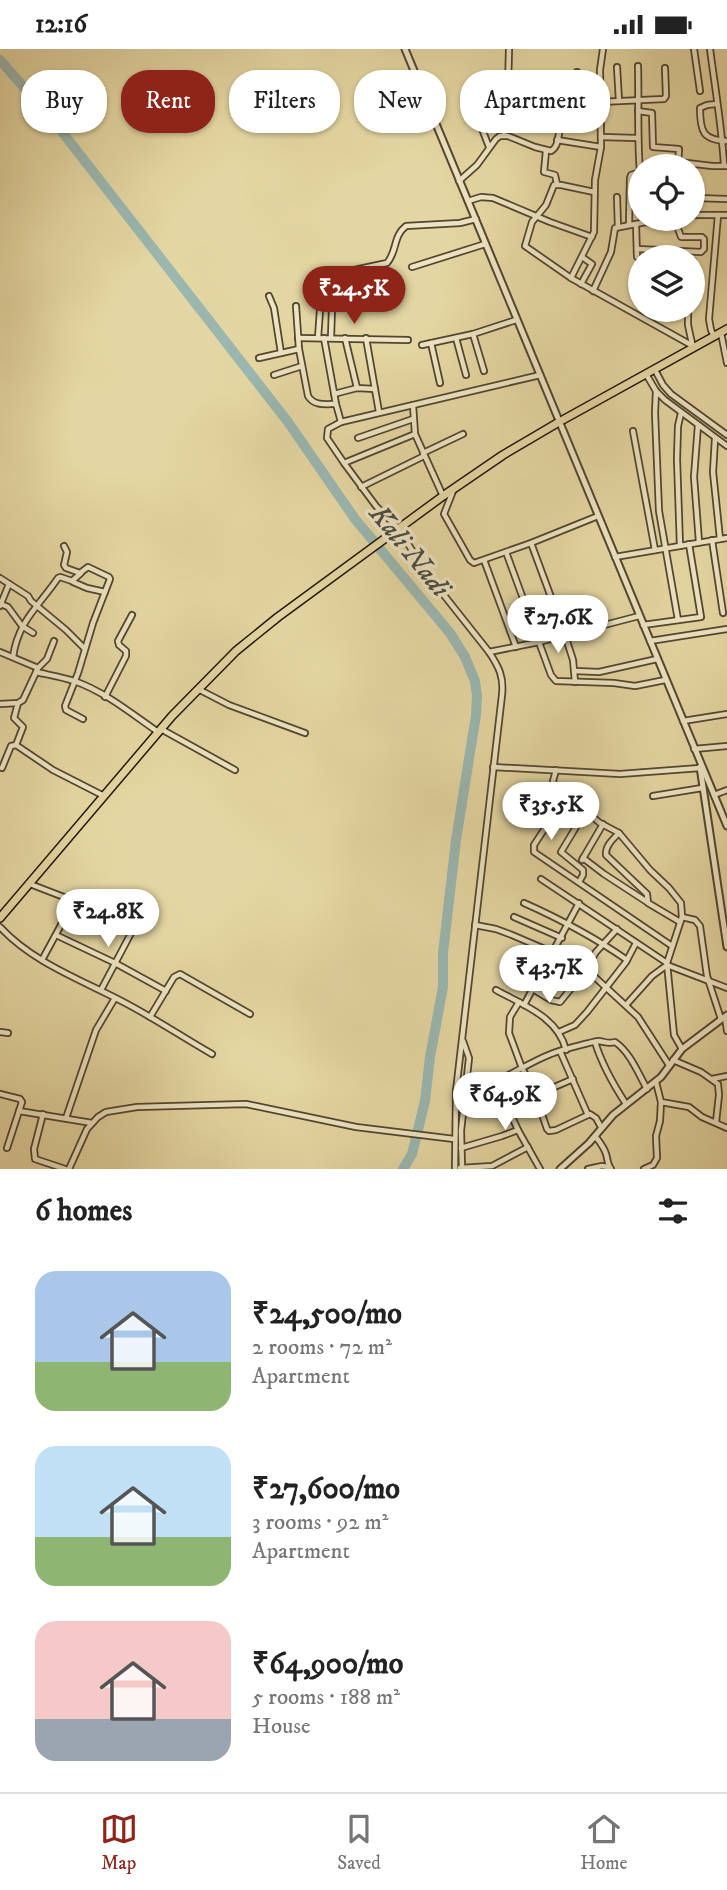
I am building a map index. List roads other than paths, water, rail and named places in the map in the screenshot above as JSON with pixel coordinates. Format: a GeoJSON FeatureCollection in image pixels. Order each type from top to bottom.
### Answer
{"type":"FeatureCollection","features":[{"type":"Feature","properties":{"kind":"main road"},"geometry":{"type":"LineString","coordinates":[[0,918],[197,688],[236,651],[455,487],[503,455],[721,333]]}},
{"type":"Feature","properties":{"kind":"street"},"geometry":{"type":"LineString","coordinates":[[405,49],[727,826]]}},
{"type":"Feature","properties":{"kind":"street"},"geometry":{"type":"LineString","coordinates":[[508,70],[509,49]]}},
{"type":"Feature","properties":{"kind":"street"},"geometry":{"type":"LineString","coordinates":[[600,70],[603,49]]}},
{"type":"Feature","properties":{"kind":"street"},"geometry":{"type":"LineString","coordinates":[[694,49],[699,91]]}},
{"type":"Feature","properties":{"kind":"street"},"geometry":{"type":"LineString","coordinates":[[705,165],[725,166],[725,141],[716,104],[710,49]]}},
{"type":"Feature","properties":{"kind":"street"},"geometry":{"type":"LineString","coordinates":[[638,66],[638,154]]}},
{"type":"Feature","properties":{"kind":"street"},"geometry":{"type":"LineString","coordinates":[[617,67],[618,101]]}},
{"type":"Feature","properties":{"kind":"street"},"geometry":{"type":"LineString","coordinates":[[610,101],[666,98],[665,68]]}},
{"type":"Feature","properties":{"kind":"street"},"geometry":{"type":"LineString","coordinates":[[716,104],[704,106],[700,113],[707,137],[725,141]]}},
{"type":"Feature","properties":{"kind":"street"},"geometry":{"type":"LineString","coordinates":[[638,111],[652,113],[653,147],[679,149],[679,154]]}},
{"type":"Feature","properties":{"kind":"street"},"geometry":{"type":"LineString","coordinates":[[483,133],[489,148]]}},
{"type":"Feature","properties":{"kind":"street"},"geometry":{"type":"LineString","coordinates":[[460,181],[477,165],[496,139],[504,135],[546,151],[554,149],[559,133]]}},
{"type":"Feature","properties":{"kind":"street"},"geometry":{"type":"LineString","coordinates":[[571,278],[592,237],[595,224],[594,192],[601,133]]}},
{"type":"Feature","properties":{"kind":"street"},"geometry":{"type":"LineString","coordinates":[[601,137],[637,138]]}},
{"type":"Feature","properties":{"kind":"street"},"geometry":{"type":"LineString","coordinates":[[558,141],[601,147]]}},
{"type":"Feature","properties":{"kind":"street"},"geometry":{"type":"LineString","coordinates":[[546,151],[544,170],[545,173],[555,176],[557,184]]}},
{"type":"Feature","properties":{"kind":"street"},"geometry":{"type":"LineString","coordinates":[[557,184],[594,192]]}},
{"type":"Feature","properties":{"kind":"street"},"geometry":{"type":"LineString","coordinates":[[557,184],[552,188],[546,205],[535,216],[525,246],[571,278],[693,347]]}},
{"type":"Feature","properties":{"kind":"street"},"geometry":{"type":"LineString","coordinates":[[468,201],[486,196],[592,237]]}},
{"type":"Feature","properties":{"kind":"street"},"geometry":{"type":"LineString","coordinates":[[617,198],[618,227]]}},
{"type":"Feature","properties":{"kind":"street"},"geometry":{"type":"LineString","coordinates":[[705,198],[727,199]]}},
{"type":"Feature","properties":{"kind":"street"},"geometry":{"type":"LineString","coordinates":[[705,215],[727,215]]}},
{"type":"Feature","properties":{"kind":"street"},"geometry":{"type":"LineString","coordinates":[[718,215],[709,319],[710,330],[721,333],[727,363]]}},
{"type":"Feature","properties":{"kind":"street"},"geometry":{"type":"LineString","coordinates":[[331,337],[335,276],[387,263],[393,254],[396,238],[406,226],[460,223],[475,219]]}},
{"type":"Feature","properties":{"kind":"street"},"geometry":{"type":"LineString","coordinates":[[593,291],[611,252],[614,231],[618,227],[628,225]]}},
{"type":"Feature","properties":{"kind":"street"},"geometry":{"type":"LineString","coordinates":[[679,231],[681,237],[703,237],[704,245]]}},
{"type":"Feature","properties":{"kind":"street"},"geometry":{"type":"LineString","coordinates":[[412,267],[485,244]]}},
{"type":"Feature","properties":{"kind":"street"},"geometry":{"type":"LineString","coordinates":[[581,284],[592,266],[582,257]]}},
{"type":"Feature","properties":{"kind":"street"},"geometry":{"type":"LineString","coordinates":[[269,296],[275,308],[281,353]]}},
{"type":"Feature","properties":{"kind":"street"},"geometry":{"type":"LineString","coordinates":[[321,296],[321,338],[341,422]]}},
{"type":"Feature","properties":{"kind":"street"},"geometry":{"type":"LineString","coordinates":[[296,306],[299,349],[306,389],[311,401],[337,409]]}},
{"type":"Feature","properties":{"kind":"street"},"geometry":{"type":"LineString","coordinates":[[422,345],[473,334],[516,320]]}},
{"type":"Feature","properties":{"kind":"street"},"geometry":{"type":"LineString","coordinates":[[688,322],[693,347]]}},
{"type":"Feature","properties":{"kind":"street"},"geometry":{"type":"LineString","coordinates":[[473,334],[484,371]]}},
{"type":"Feature","properties":{"kind":"street"},"geometry":{"type":"LineString","coordinates":[[298,338],[408,340]]}},
{"type":"Feature","properties":{"kind":"street"},"geometry":{"type":"LineString","coordinates":[[345,338],[358,388]]}},
{"type":"Feature","properties":{"kind":"street"},"geometry":{"type":"LineString","coordinates":[[366,338],[379,412]]}},
{"type":"Feature","properties":{"kind":"street"},"geometry":{"type":"LineString","coordinates":[[456,338],[466,376]]}},
{"type":"Feature","properties":{"kind":"street"},"geometry":{"type":"LineString","coordinates":[[431,343],[440,383]]}},
{"type":"Feature","properties":{"kind":"street"},"geometry":{"type":"LineString","coordinates":[[259,358],[299,349]]}},
{"type":"Feature","properties":{"kind":"street"},"geometry":{"type":"LineString","coordinates":[[274,375],[302,366]]}},
{"type":"Feature","properties":{"kind":"street"},"geometry":{"type":"LineString","coordinates":[[655,370],[671,394],[727,435]]}},
{"type":"Feature","properties":{"kind":"street"},"geometry":{"type":"LineString","coordinates":[[528,1147],[492,1165],[455,1169],[456,1091],[503,682],[497,663],[361,487],[330,443],[327,433],[328,429],[341,422],[540,375]]}},
{"type":"Feature","properties":{"kind":"street"},"geometry":{"type":"LineString","coordinates":[[646,375],[656,391],[681,413],[727,446]]}},
{"type":"Feature","properties":{"kind":"street"},"geometry":{"type":"LineString","coordinates":[[334,394],[358,388],[375,389]]}},
{"type":"Feature","properties":{"kind":"street"},"geometry":{"type":"LineString","coordinates":[[656,391],[658,490],[678,620]]}},
{"type":"Feature","properties":{"kind":"street"},"geometry":{"type":"LineString","coordinates":[[413,405],[415,434],[443,496]]}},
{"type":"Feature","properties":{"kind":"street"},"geometry":{"type":"LineString","coordinates":[[680,545],[677,459],[681,413]]}},
{"type":"Feature","properties":{"kind":"street"},"geometry":{"type":"LineString","coordinates":[[358,438],[413,419]]}},
{"type":"Feature","properties":{"kind":"street"},"geometry":{"type":"LineString","coordinates":[[698,425],[694,477],[699,542]]}},
{"type":"Feature","properties":{"kind":"street"},"geometry":{"type":"LineString","coordinates":[[633,431],[655,550]]}},
{"type":"Feature","properties":{"kind":"street"},"geometry":{"type":"LineString","coordinates":[[344,463],[415,434]]}},
{"type":"Feature","properties":{"kind":"street"},"geometry":{"type":"LineString","coordinates":[[361,487],[463,434]]}},
{"type":"Feature","properties":{"kind":"street"},"geometry":{"type":"LineString","coordinates":[[715,438],[713,472],[720,539]]}},
{"type":"Feature","properties":{"kind":"street"},"geometry":{"type":"LineString","coordinates":[[455,487],[444,510],[445,518],[472,562],[531,543],[598,516]]}},
{"type":"Feature","properties":{"kind":"street"},"geometry":{"type":"LineString","coordinates":[[615,557],[727,538]]}},
{"type":"Feature","properties":{"kind":"street"},"geometry":{"type":"LineString","coordinates":[[712,540],[723,613]]}},
{"type":"Feature","properties":{"kind":"street"},"geometry":{"type":"LineString","coordinates":[[531,543],[565,635],[575,671],[575,682]]}},
{"type":"Feature","properties":{"kind":"street"},"geometry":{"type":"LineString","coordinates":[[643,625],[699,618],[701,615],[688,544]]}},
{"type":"Feature","properties":{"kind":"street"},"geometry":{"type":"LineString","coordinates":[[64,546],[67,552],[65,567],[81,573]]}},
{"type":"Feature","properties":{"kind":"street"},"geometry":{"type":"LineString","coordinates":[[506,552],[553,679],[560,682],[635,686],[665,680]]}},
{"type":"Feature","properties":{"kind":"street"},"geometry":{"type":"LineString","coordinates":[[484,560],[516,647]]}},
{"type":"Feature","properties":{"kind":"street"},"geometry":{"type":"LineString","coordinates":[[72,581],[88,567],[110,579],[65,708],[83,719]]}},
{"type":"Feature","properties":{"kind":"street"},"geometry":{"type":"LineString","coordinates":[[13,657],[22,626],[59,577],[105,592]]}},
{"type":"Feature","properties":{"kind":"street"},"geometry":{"type":"LineString","coordinates":[[0,578],[28,596],[84,648]]}},
{"type":"Feature","properties":{"kind":"street"},"geometry":{"type":"LineString","coordinates":[[9,584],[1,605],[8,607],[22,626],[33,633]]}},
{"type":"Feature","properties":{"kind":"street"},"geometry":{"type":"LineString","coordinates":[[106,697],[127,656],[118,641],[132,615]]}},
{"type":"Feature","properties":{"kind":"street"},"geometry":{"type":"LineString","coordinates":[[489,652],[639,616]]}},
{"type":"Feature","properties":{"kind":"street"},"geometry":{"type":"LineString","coordinates":[[649,641],[727,629]]}},
{"type":"Feature","properties":{"kind":"street"},"geometry":{"type":"LineString","coordinates":[[0,704],[18,702],[25,697],[54,641]]}},
{"type":"Feature","properties":{"kind":"street"},"geometry":{"type":"LineString","coordinates":[[0,652],[37,670],[75,681],[160,731],[235,769]]}},
{"type":"Feature","properties":{"kind":"street"},"geometry":{"type":"LineString","coordinates":[[575,671],[599,672],[657,659]]}},
{"type":"Feature","properties":{"kind":"street"},"geometry":{"type":"LineString","coordinates":[[197,688],[229,705],[305,733]]}},
{"type":"Feature","properties":{"kind":"street"},"geometry":{"type":"LineString","coordinates":[[2,768],[23,727],[14,718],[18,702]]}},
{"type":"Feature","properties":{"kind":"street"},"geometry":{"type":"LineString","coordinates":[[683,721],[727,714]]}},
{"type":"Feature","properties":{"kind":"street"},"geometry":{"type":"LineString","coordinates":[[16,744],[53,770],[104,796]]}},
{"type":"Feature","properties":{"kind":"street"},"geometry":{"type":"LineString","coordinates":[[694,749],[727,746]]}},
{"type":"Feature","properties":{"kind":"street"},"geometry":{"type":"LineString","coordinates":[[699,760],[727,947]]}},
{"type":"Feature","properties":{"kind":"street"},"geometry":{"type":"LineString","coordinates":[[493,767],[620,774],[700,768]]}},
{"type":"Feature","properties":{"kind":"street"},"geometry":{"type":"LineString","coordinates":[[556,770],[553,784],[585,812],[619,833],[677,897],[682,907],[667,964],[673,1031],[682,1049]]}},
{"type":"Feature","properties":{"kind":"street"},"geometry":{"type":"LineString","coordinates":[[653,796],[702,789]]}},
{"type":"Feature","properties":{"kind":"street"},"geometry":{"type":"LineString","coordinates":[[714,795],[727,790]]}},
{"type":"Feature","properties":{"kind":"street"},"geometry":{"type":"LineString","coordinates":[[566,796],[533,850],[672,946]]}},
{"type":"Feature","properties":{"kind":"street"},"geometry":{"type":"LineString","coordinates":[[579,882],[584,872],[561,852],[585,812]]}},
{"type":"Feature","properties":{"kind":"street"},"geometry":{"type":"LineString","coordinates":[[578,866],[603,824]]}},
{"type":"Feature","properties":{"kind":"street"},"geometry":{"type":"LineString","coordinates":[[619,833],[608,846],[606,855],[647,894],[647,902]]}},
{"type":"Feature","properties":{"kind":"street"},"geometry":{"type":"LineString","coordinates":[[583,858],[647,902],[681,919],[695,920],[700,926],[708,980],[727,1031]]}},
{"type":"Feature","properties":{"kind":"street"},"geometry":{"type":"LineString","coordinates":[[541,879],[667,964],[727,988]]}},
{"type":"Feature","properties":{"kind":"street"},"geometry":{"type":"LineString","coordinates":[[29,884],[82,904]]}},
{"type":"Feature","properties":{"kind":"street"},"geometry":{"type":"LineString","coordinates":[[42,960],[74,901]]}},
{"type":"Feature","properties":{"kind":"street"},"geometry":{"type":"LineString","coordinates":[[524,903],[569,923],[627,960]]}},
{"type":"Feature","properties":{"kind":"street"},"geometry":{"type":"LineString","coordinates":[[579,903],[533,989],[510,1017],[508,1028],[549,1131],[588,1115],[593,1115],[601,1127]]}},
{"type":"Feature","properties":{"kind":"street"},"geometry":{"type":"LineString","coordinates":[[513,917],[562,938]]}},
{"type":"Feature","properties":{"kind":"street"},"geometry":{"type":"LineString","coordinates":[[101,990],[138,920]]}},
{"type":"Feature","properties":{"kind":"street"},"geometry":{"type":"LineString","coordinates":[[475,925],[496,929],[586,969],[626,1005],[671,1063],[701,1072],[718,1084],[716,1122]]}},
{"type":"Feature","properties":{"kind":"street"},"geometry":{"type":"LineString","coordinates":[[0,927],[23,948],[42,960],[115,997],[212,1054]]}},
{"type":"Feature","properties":{"kind":"street"},"geometry":{"type":"LineString","coordinates":[[533,989],[558,1003],[617,929]]}},
{"type":"Feature","properties":{"kind":"street"},"geometry":{"type":"LineString","coordinates":[[56,935],[116,963],[166,991]]}},
{"type":"Feature","properties":{"kind":"street"},"geometry":{"type":"LineString","coordinates":[[559,1032],[578,1022],[627,960],[636,943]]}},
{"type":"Feature","properties":{"kind":"street"},"geometry":{"type":"LineString","coordinates":[[626,1005],[652,976],[667,964]]}},
{"type":"Feature","properties":{"kind":"street"},"geometry":{"type":"LineString","coordinates":[[150,1017],[174,977],[180,974],[250,1014]]}},
{"type":"Feature","properties":{"kind":"street"},"geometry":{"type":"LineString","coordinates":[[496,990],[541,1015],[559,1032],[573,1079],[588,1115]]}},
{"type":"Feature","properties":{"kind":"street"},"geometry":{"type":"LineString","coordinates":[[66,1118],[96,1030],[115,997]]}},
{"type":"Feature","properties":{"kind":"street"},"geometry":{"type":"LineString","coordinates":[[560,1169],[582,1150],[613,1115],[656,1082],[682,1049],[724,1017]]}},
{"type":"Feature","properties":{"kind":"street"},"geometry":{"type":"LineString","coordinates":[[0,1032],[8,1034]]}},
{"type":"Feature","properties":{"kind":"street"},"geometry":{"type":"LineString","coordinates":[[462,1168],[461,1148],[469,1058],[463,1041]]}},
{"type":"Feature","properties":{"kind":"street"},"geometry":{"type":"LineString","coordinates":[[466,1090],[487,1086],[540,1058],[595,1042],[617,1043],[630,1058],[647,1089]]}},
{"type":"Feature","properties":{"kind":"street"},"geometry":{"type":"LineString","coordinates":[[595,1042],[600,1059],[626,1104]]}},
{"type":"Feature","properties":{"kind":"street"},"geometry":{"type":"LineString","coordinates":[[712,1079],[727,1076]]}},
{"type":"Feature","properties":{"kind":"street"},"geometry":{"type":"LineString","coordinates":[[508,1107],[573,1079]]}},
{"type":"Feature","properties":{"kind":"street"},"geometry":{"type":"LineString","coordinates":[[496,1082],[540,1169]]}},
{"type":"Feature","properties":{"kind":"street"},"geometry":{"type":"LineString","coordinates":[[643,1169],[653,1165],[657,1158],[656,1136],[661,1102],[656,1082]]}},
{"type":"Feature","properties":{"kind":"street"},"geometry":{"type":"LineString","coordinates":[[0,1094],[20,1099],[22,1102],[7,1148]]}},
{"type":"Feature","properties":{"kind":"street"},"geometry":{"type":"LineString","coordinates":[[661,1102],[690,1107],[702,1117],[727,1128]]}},
{"type":"Feature","properties":{"kind":"street"},"geometry":{"type":"LineString","coordinates":[[43,1114],[34,1159],[67,1169],[92,1123],[106,1112],[127,1107],[246,1104],[356,1126],[454,1139]]}},
{"type":"Feature","properties":{"kind":"street"},"geometry":{"type":"LineString","coordinates":[[19,1111],[92,1123]]}},
{"type":"Feature","properties":{"kind":"street"},"geometry":{"type":"LineString","coordinates":[[461,1148],[518,1130]]}},
{"type":"Feature","properties":{"kind":"street"},"geometry":{"type":"LineString","coordinates":[[589,1169],[602,1166],[610,1168],[605,1150],[595,1136]]}},
{"type":"Feature","properties":{"kind":"waterway","name":"Kali Nadi"},"geometry":{"type":"LineString","coordinates":[[0,60],[56,124],[288,422],[355,519],[450,633],[465,657],[475,681],[476,715],[456,840],[443,953],[443,987],[425,1101],[412,1154],[403,1169]]}}]}
